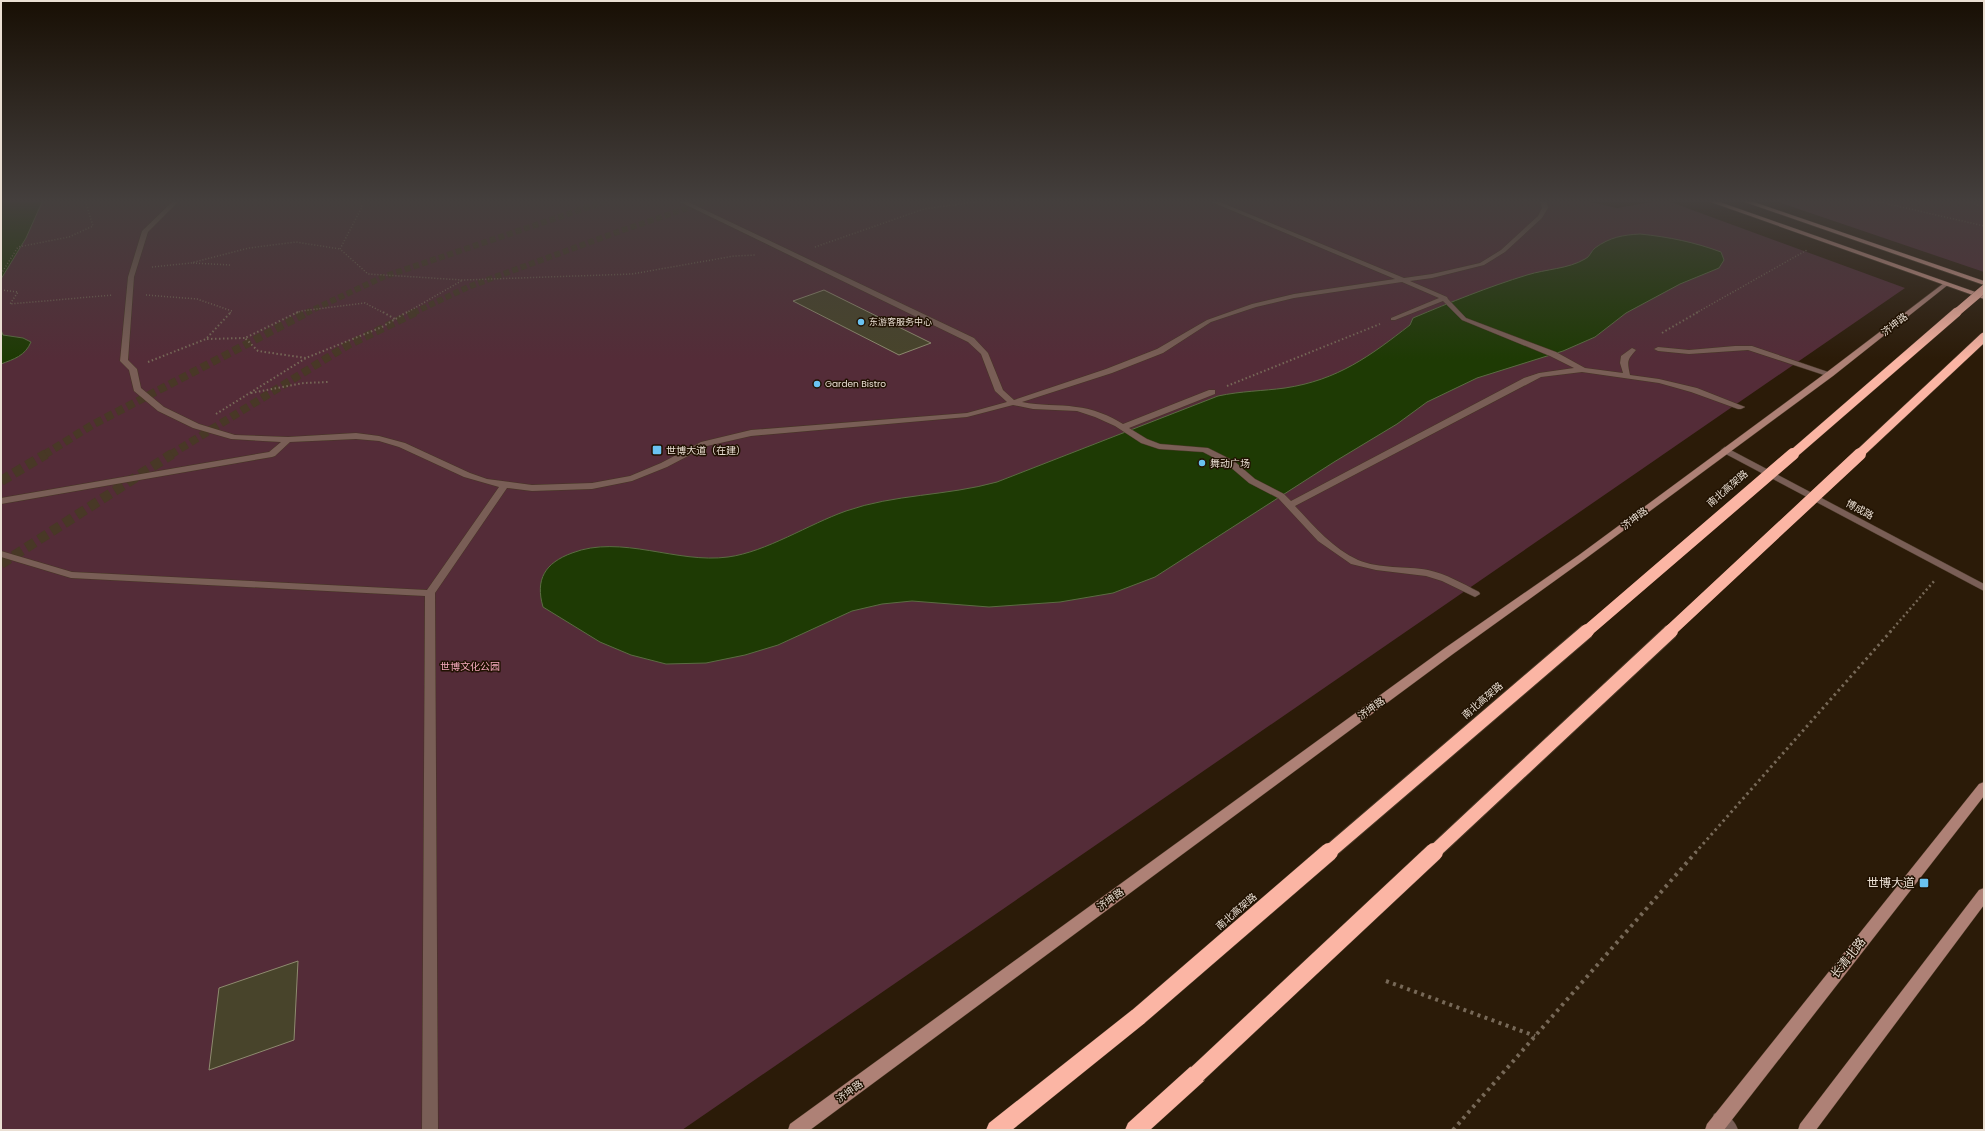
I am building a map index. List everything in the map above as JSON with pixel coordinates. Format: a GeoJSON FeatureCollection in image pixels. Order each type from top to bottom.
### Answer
{"type":"FeatureCollection","features":[{"type":"Feature","properties":{"kind":"highway","name":"南北高架路"},"geometry":{"type":"LineString","coordinates":[[996,1130],[1139,1016],[1984,289]]}},
{"type":"Feature","properties":{"kind":"highway"},"geometry":{"type":"LineString","coordinates":[[1135,1130],[1197,1074],[1984,337]]}},
{"type":"Feature","properties":{"kind":"main road"},"geometry":{"type":"LineString","coordinates":[[1858,253],[1984,297]]}},
{"type":"Feature","properties":{"kind":"main road"},"geometry":{"type":"LineString","coordinates":[[1896,253],[1984,283]]}},
{"type":"Feature","properties":{"kind":"street"},"geometry":{"type":"LineString","coordinates":[[138,253],[133,270],[129,293],[124,361],[133,369],[137,389],[161,409],[196,426],[234,437],[288,440],[356,436],[379,439],[402,445],[467,475],[505,485],[532,488],[592,486],[643,474],[704,444],[751,433],[968,415],[1012,403],[1109,371],[1160,351],[1209,321],[1254,305],[1294,296],[1432,276],[1482,264],[1502,253]]}},
{"type":"Feature","properties":{"kind":"street"},"geometry":{"type":"LineString","coordinates":[[789,253],[971,340],[984,353],[999,391],[1012,403],[1033,407],[1078,409],[1098,415],[1123,427],[1144,441],[1210,452],[1231,463],[1252,481],[1281,496],[1321,538],[1337,551],[1355,562],[1376,567],[1428,573],[1446,579],[1475,594]]}},
{"type":"Feature","properties":{"kind":"street"},"geometry":{"type":"LineString","coordinates":[[1336,253],[1445,298],[1454,311],[1464,320],[1553,354],[1583,370]]}},
{"type":"Feature","properties":{"kind":"street","name":"济坤路"},"geometry":{"type":"LineString","coordinates":[[796,1130],[1449,651],[1582,557],[1830,374],[1946,284]]}},
{"type":"Feature","properties":{"kind":"street"},"geometry":{"type":"LineString","coordinates":[[1393,319],[1445,298]]}},
{"type":"Feature","properties":{"kind":"street"},"geometry":{"type":"LineString","coordinates":[[1658,348],[1689,352],[1749,348],[1830,374]]}},
{"type":"Feature","properties":{"kind":"street"},"geometry":{"type":"LineString","coordinates":[[1627,376],[1624,363],[1625,356],[1632,350]]}},
{"type":"Feature","properties":{"kind":"street"},"geometry":{"type":"LineString","coordinates":[[1290,505],[1539,375],[1583,370],[1627,376],[1694,390],[1741,407]]}},
{"type":"Feature","properties":{"kind":"street"},"geometry":{"type":"LineString","coordinates":[[1123,427],[1212,392]]}},
{"type":"Feature","properties":{"kind":"street"},"geometry":{"type":"LineString","coordinates":[[1,501],[272,454],[288,440]]}},
{"type":"Feature","properties":{"kind":"street","name":"博成路"},"geometry":{"type":"LineString","coordinates":[[1725,450],[1984,588]]}},
{"type":"Feature","properties":{"kind":"street"},"geometry":{"type":"LineString","coordinates":[[430,1130],[430,593],[505,485]]}},
{"type":"Feature","properties":{"kind":"street"},"geometry":{"type":"LineString","coordinates":[[1,554],[71,574],[430,593]]}},
{"type":"Feature","properties":{"kind":"street","name":"长清北路"},"geometry":{"type":"LineString","coordinates":[[1721,1127],[1984,787]]}},
{"type":"Feature","properties":{"kind":"street"},"geometry":{"type":"LineString","coordinates":[[1806,1130],[1984,894]]}},
{"type":"Feature","properties":{"kind":"path"},"geometry":{"type":"LineString","coordinates":[[1,274],[14,253]]}},
{"type":"Feature","properties":{"kind":"path"},"geometry":{"type":"LineString","coordinates":[[133,270],[191,263],[231,253]]}},
{"type":"Feature","properties":{"kind":"path"},"geometry":{"type":"LineString","coordinates":[[345,253],[368,274],[463,280],[632,274],[734,256],[756,255]]}},
{"type":"Feature","properties":{"kind":"path"},"geometry":{"type":"LineString","coordinates":[[794,255],[800,253]]}},
{"type":"Feature","properties":{"kind":"path"},"geometry":{"type":"LineString","coordinates":[[1632,350],[1802,253]]}},
{"type":"Feature","properties":{"kind":"path"},"geometry":{"type":"LineString","coordinates":[[191,263],[230,265]]}},
{"type":"Feature","properties":{"kind":"path"},"geometry":{"type":"LineString","coordinates":[[196,426],[306,358],[382,327],[463,280]]}},
{"type":"Feature","properties":{"kind":"path"},"geometry":{"type":"LineString","coordinates":[[1,290],[18,292],[10,304],[129,293],[197,299],[232,310],[206,339]]}},
{"type":"Feature","properties":{"kind":"path"},"geometry":{"type":"LineString","coordinates":[[133,369],[206,339],[245,338],[301,311],[365,303],[395,320]]}},
{"type":"Feature","properties":{"kind":"path"},"geometry":{"type":"LineString","coordinates":[[1212,392],[1393,319]]}},
{"type":"Feature","properties":{"kind":"path"},"geometry":{"type":"LineString","coordinates":[[245,338],[258,351],[306,358]]}},
{"type":"Feature","properties":{"kind":"path"},"geometry":{"type":"LineString","coordinates":[[248,394],[304,383],[329,382]]}},
{"type":"Feature","properties":{"kind":"path"},"geometry":{"type":"LineString","coordinates":[[1453,1130],[1946,568]]}},
{"type":"Feature","properties":{"kind":"path"},"geometry":{"type":"LineString","coordinates":[[1386,981],[1535,1036]]}},
{"type":"Feature","properties":{"kind":"green space","name":"世博文化公园"},"geometry":{"type":"Polygon","coordinates":[[[1,253],[1809,253],[1905,288],[682,1130],[1,1130],[1,253]]]}},
{"type":"Feature","properties":{"kind":"green space"},"geometry":{"type":"Polygon","coordinates":[[[1927,253],[1984,253],[1984,272],[1927,253]]]}},
{"type":"Feature","properties":{"kind":"shaded area"},"geometry":{"type":"Polygon","coordinates":[[[1,253],[17,253],[1,279],[1,253]]]}},
{"type":"Feature","properties":{"kind":"shaded area"},"geometry":{"type":"Polygon","coordinates":[[[1591,253],[1721,253],[1724,260],[1719,268],[1680,284],[1626,313],[1595,337],[1563,351],[1477,378],[1427,402],[1397,424],[1334,462],[1155,577],[1113,593],[1060,602],[989,607],[912,601],[882,604],[852,611],[778,645],[745,655],[706,663],[666,664],[631,655],[600,642],[543,607],[540,588],[544,573],[555,562],[572,553],[591,548],[610,547],[629,548],[689,557],[728,557],[757,550],[846,511],[864,505],[978,487],[997,482],[1218,396],[1285,388],[1304,384],[1337,373],[1381,347],[1410,325],[1413,318],[1512,280],[1534,273],[1571,265],[1587,258],[1591,253]]]}},
{"type":"Feature","properties":{"kind":"shaded area"},"geometry":{"type":"Polygon","coordinates":[[[1,330],[3,335],[23,338],[31,342],[26,351],[22,354],[15,359],[1,364],[1,330]]]}},
{"type":"Feature","properties":{"kind":"building","name":"东游客服务中心"},"geometry":{"type":"Polygon","coordinates":[[[824,290],[931,343],[899,355],[793,301],[824,290]]]}},
{"type":"Feature","properties":{"kind":"building"},"geometry":{"type":"Polygon","coordinates":[[[298,961],[294,1040],[209,1070],[219,988],[298,961]]]}},
{"type":"Feature","properties":{"kind":"tunnel"},"geometry":{"type":"LineString","coordinates":[[307,313],[383,277],[454,253]]}},
{"type":"Feature","properties":{"kind":"tunnel"},"geometry":{"type":"LineString","coordinates":[[413,313],[468,287],[561,253]]}},
{"type":"Feature","properties":{"kind":"tunnel"},"geometry":{"type":"LineString","coordinates":[[170,455],[348,345],[416,312]]}},
{"type":"Feature","properties":{"kind":"tunnel"},"geometry":{"type":"LineString","coordinates":[[44,455],[92,425],[307,313]]}},
{"type":"Feature","properties":{"kind":"tunnel"},"geometry":{"type":"LineString","coordinates":[[1,481],[46,454]]}},
{"type":"Feature","properties":{"kind":"tunnel"},"geometry":{"type":"LineString","coordinates":[[1,564],[172,454]]}},
{"type":"Feature","properties":{"kind":"place","name":"东游客服务中心"},"geometry":{"type":"Point","coordinates":[861,322]}},
{"type":"Feature","properties":{"kind":"place","name":"Garden Bistro"},"geometry":{"type":"Point","coordinates":[817,384]}},
{"type":"Feature","properties":{"kind":"place","name":"世博大道（在建）"},"geometry":{"type":"Point","coordinates":[657,450]}},
{"type":"Feature","properties":{"kind":"place","name":"舞动广场"},"geometry":{"type":"Point","coordinates":[1202,463]}},
{"type":"Feature","properties":{"kind":"place","name":"世博大道"},"geometry":{"type":"Point","coordinates":[1924,883]}}]}
